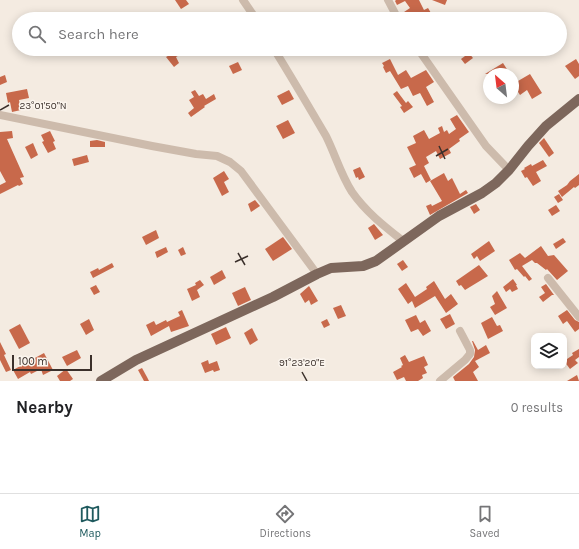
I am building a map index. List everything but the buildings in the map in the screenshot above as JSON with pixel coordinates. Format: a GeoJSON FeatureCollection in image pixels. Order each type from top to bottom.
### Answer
{"type":"FeatureCollection","features":[{"type":"Feature","properties":{"kind":"main road"},"geometry":{"type":"LineString","coordinates":[[101,381],[136,360],[273,297],[317,274],[331,268],[370,264],[376,261],[439,216],[482,193],[496,183],[509,170],[546,126],[579,99]]}},
{"type":"Feature","properties":{"kind":"street"},"geometry":{"type":"LineString","coordinates":[[243,0],[251,12]]}},
{"type":"Feature","properties":{"kind":"street"},"geometry":{"type":"LineString","coordinates":[[388,0],[394,12]]}},
{"type":"Feature","properties":{"kind":"street"},"geometry":{"type":"LineString","coordinates":[[278,56],[326,136],[352,191],[365,208],[378,221],[403,241]]}},
{"type":"Feature","properties":{"kind":"street"},"geometry":{"type":"LineString","coordinates":[[423,56],[486,146],[509,170]]}},
{"type":"Feature","properties":{"kind":"street"},"geometry":{"type":"LineString","coordinates":[[0,115],[152,146],[196,154],[217,156],[230,162],[241,170],[317,274]]}},
{"type":"Feature","properties":{"kind":"street"},"geometry":{"type":"LineString","coordinates":[[548,278],[579,317]]}},
{"type":"Feature","properties":{"kind":"street"},"geometry":{"type":"LineString","coordinates":[[440,381],[470,354],[470,350],[460,331]]}}]}
